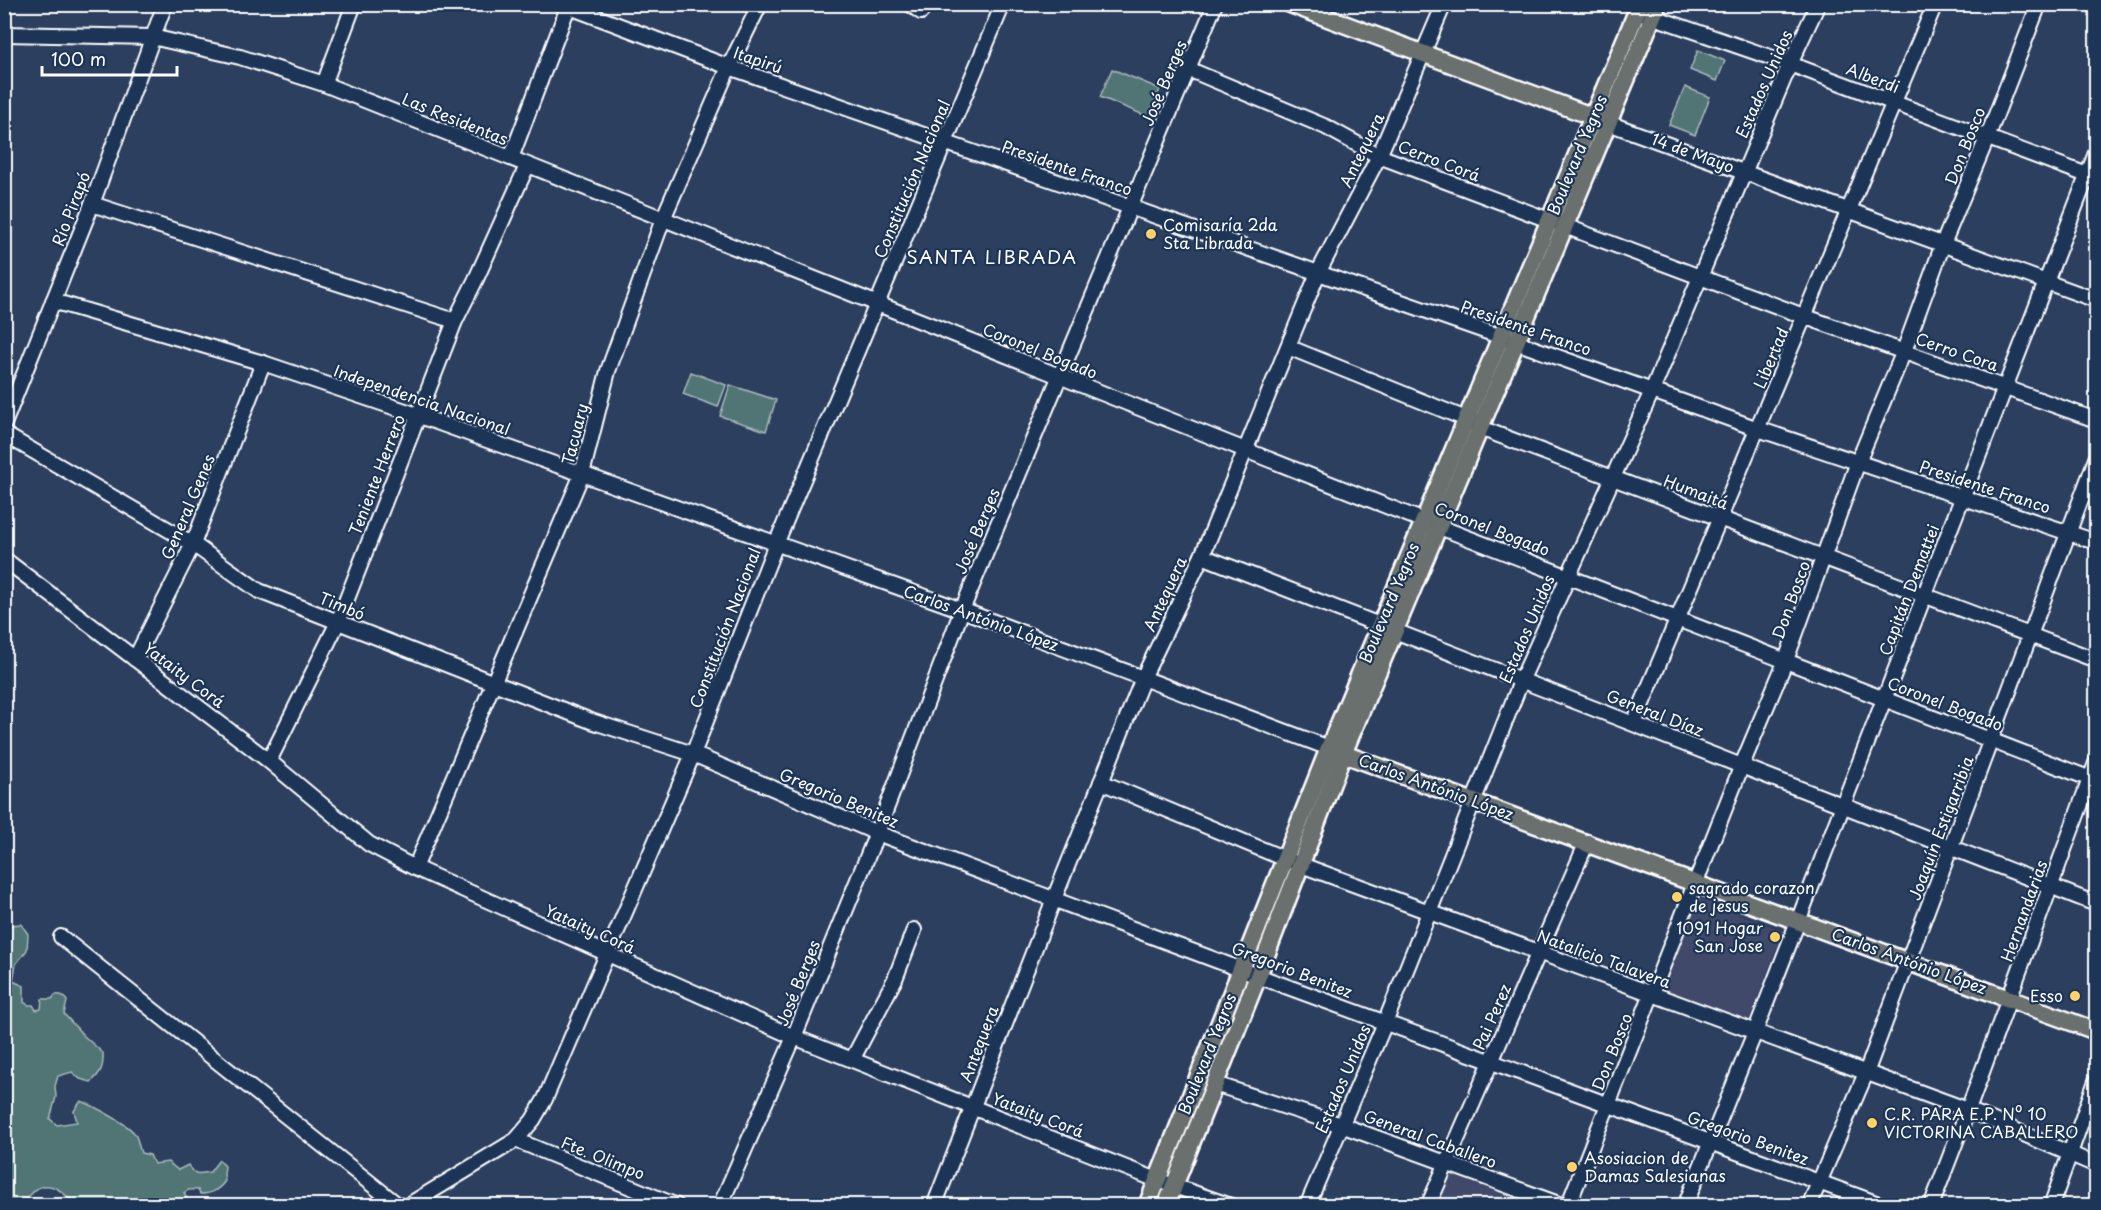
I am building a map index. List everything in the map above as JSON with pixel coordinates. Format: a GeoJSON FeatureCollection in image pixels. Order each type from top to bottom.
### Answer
{"type":"FeatureCollection","features":[{"type":"Feature","properties":{"kind":"main road","name":"14 de Mayo"},"geometry":{"type":"LineString","coordinates":[[1290,4],[1600,120]]}},
{"type":"Feature","properties":{"kind":"main road","name":"Boulevard Yegros"},"geometry":{"type":"LineString","coordinates":[[1166,1206],[1258,976],[1293,862],[1336,751],[1647,9]]}},
{"type":"Feature","properties":{"kind":"main road","name":"Carlos António López"},"geometry":{"type":"LineString","coordinates":[[1336,751],[2097,1031]]}},
{"type":"Feature","properties":{"kind":"main road","name":"Boulevard Yegros"},"geometry":{"type":"LineString","coordinates":[[1147,1206],[1241,969],[1293,862]]}},
{"type":"Feature","properties":{"kind":"street","name":"Río Pirapó"},"geometry":{"type":"LineString","coordinates":[[4,424],[92,204],[165,4]]}},
{"type":"Feature","properties":{"kind":"street"},"geometry":{"type":"LineString","coordinates":[[324,84],[354,4]]}},
{"type":"Feature","properties":{"kind":"street","name":"Tacuary"},"geometry":{"type":"LineString","coordinates":[[415,868],[582,474],[608,370],[663,219],[729,67],[760,4]]}},
{"type":"Feature","properties":{"kind":"street","name":"Constitución Nacional"},"geometry":{"type":"LineString","coordinates":[[407,1206],[516,1140],[533,1120],[545,1098],[693,754],[776,544],[1003,4]]}},
{"type":"Feature","properties":{"kind":"street","name":"José Berges"},"geometry":{"type":"LineString","coordinates":[[720,1206],[794,1037],[877,833],[962,610],[1215,4]]}},
{"type":"Feature","properties":{"kind":"street","name":"Antequera"},"geometry":{"type":"LineString","coordinates":[[934,1206],[1143,678],[1202,556],[1318,273],[1379,156],[1444,4]]}},
{"type":"Feature","properties":{"kind":"street","name":"Estados Unidos"},"geometry":{"type":"LineString","coordinates":[[1306,1206],[1385,1023],[1522,679],[1652,391],[1744,171],[1818,4]]}},
{"type":"Feature","properties":{"kind":"street","name":"Libertad"},"geometry":{"type":"LineString","coordinates":[[1634,723],[1806,317],[1935,4]]}},
{"type":"Feature","properties":{"kind":"street","name":"Don Bosco"},"geometry":{"type":"LineString","coordinates":[[1566,1206],[1786,660],[1858,462],[1904,351],[1943,244],[1987,138],[2038,4]]}},
{"type":"Feature","properties":{"kind":"street"},"geometry":{"type":"LineString","coordinates":[[511,158],[565,6]]}},
{"type":"Feature","properties":{"kind":"street","name":"Itapirú"},"geometry":{"type":"LineString","coordinates":[[565,6],[729,67],[945,142]]}},
{"type":"Feature","properties":{"kind":"street","name":"Alberdi"},"geometry":{"type":"LineString","coordinates":[[1647,9],[2092,177]]}},
{"type":"Feature","properties":{"kind":"street","name":"Las Residentas"},"geometry":{"type":"LineString","coordinates":[[4,34],[153,37],[240,57],[324,84],[877,304]]}},
{"type":"Feature","properties":{"kind":"street","name":"Cerro Corá"},"geometry":{"type":"LineString","coordinates":[[1188,69],[1326,127],[1379,156],[1699,277]]}},
{"type":"Feature","properties":{"kind":"street","name":"14 de Mayo"},"geometry":{"type":"LineString","coordinates":[[1600,120],[2097,300]]}},
{"type":"Feature","properties":{"kind":"street","name":"Presidente Franco"},"geometry":{"type":"LineString","coordinates":[[945,142],[1509,339],[1758,429],[2097,542]]}},
{"type":"Feature","properties":{"kind":"street","name":"Capitán Demattei"},"geometry":{"type":"LineString","coordinates":[[1685,1206],[2047,282],[2092,177],[2097,153]]}},
{"type":"Feature","properties":{"kind":"street","name":"Teniente Herrero"},"geometry":{"type":"LineString","coordinates":[[268,761],[338,622],[455,321],[527,166]]}},
{"type":"Feature","properties":{"kind":"street"},"geometry":{"type":"LineString","coordinates":[[92,204],[455,321]]}},
{"type":"Feature","properties":{"kind":"street","name":"Cerro Cora"},"geometry":{"type":"LineString","coordinates":[[1699,277],[2097,420]]}},
{"type":"Feature","properties":{"kind":"street","name":"Independencia Nacional"},"geometry":{"type":"LineString","coordinates":[[53,301],[263,363],[417,415],[776,544]]}},
{"type":"Feature","properties":{"kind":"street","name":"Coronel Bogado"},"geometry":{"type":"LineString","coordinates":[[877,304],[1431,524],[2094,780]]}},
{"type":"Feature","properties":{"kind":"street","name":"Humaitá"},"geometry":{"type":"LineString","coordinates":[[1288,347],[1473,424],[2097,660]]}},
{"type":"Feature","properties":{"kind":"street","name":"General Genes"},"geometry":{"type":"LineString","coordinates":[[135,659],[193,544],[263,363]]}},
{"type":"Feature","properties":{"kind":"street","name":"Timbó"},"geometry":{"type":"LineString","coordinates":[[4,434],[193,544],[259,591],[591,721],[693,754]]}},
{"type":"Feature","properties":{"kind":"street","name":"Joaquín Estigarribia"},"geometry":{"type":"LineString","coordinates":[[1809,1206],[1866,1073],[2097,459]]}},
{"type":"Feature","properties":{"kind":"street","name":"Carlos António López"},"geometry":{"type":"LineString","coordinates":[[776,544],[962,610],[1336,751]]}},
{"type":"Feature","properties":{"kind":"street","name":"General Díaz"},"geometry":{"type":"LineString","coordinates":[[1202,556],[2097,904]]}},
{"type":"Feature","properties":{"kind":"street","name":"Yataity Corá"},"geometry":{"type":"LineString","coordinates":[[4,559],[268,761],[369,844],[415,868],[794,1037],[1157,1180],[1174,1184],[1231,1206]]}},
{"type":"Feature","properties":{"kind":"street","name":"Gregorio Benitez"},"geometry":{"type":"LineString","coordinates":[[693,754],[877,833],[1884,1206]]}},
{"type":"Feature","properties":{"kind":"street","name":"Hernandarias"},"geometry":{"type":"LineString","coordinates":[[1931,1206],[2051,885],[2094,780],[2097,763]]}},
{"type":"Feature","properties":{"kind":"street","name":"Natalicio Talavera"},"geometry":{"type":"LineString","coordinates":[[1101,782],[1293,862],[1968,1110],[2097,1165]]}},
{"type":"Feature","properties":{"kind":"street","name":"Pai Perez"},"geometry":{"type":"LineString","coordinates":[[1428,1206],[1587,842]]}},
{"type":"Feature","properties":{"kind":"street"},"geometry":{"type":"LineString","coordinates":[[852,1060],[895,979],[914,930]]}},
{"type":"Feature","properties":{"kind":"street"},"geometry":{"type":"LineString","coordinates":[[61,937],[399,1206]]}},
{"type":"Feature","properties":{"kind":"street"},"geometry":{"type":"LineString","coordinates":[[2051,1206],[2097,1081]]}},
{"type":"Feature","properties":{"kind":"street","name":"General Caballero"},"geometry":{"type":"LineString","coordinates":[[1215,1084],[1341,1125],[1566,1206]]}},
{"type":"Feature","properties":{"kind":"street","name":"Fte. Olimpo"},"geometry":{"type":"LineString","coordinates":[[516,1140],[678,1206]]}},
{"type":"Feature","properties":{"kind":"shaded area"},"geometry":{"type":"Polygon","coordinates":[[[1693,896],[1783,931],[1746,1028],[1655,994],[1693,896]]]}},
{"type":"Feature","properties":{"kind":"shaded area"},"geometry":{"type":"Polygon","coordinates":[[[1445,1170],[1541,1205],[1432,1206],[1445,1170]]]}},
{"type":"Feature","properties":{"kind":"green space"},"geometry":{"type":"Polygon","coordinates":[[[1698,50],[1725,61],[1717,81],[1690,70],[1698,50]]]}},
{"type":"Feature","properties":{"kind":"green space"},"geometry":{"type":"Polygon","coordinates":[[[1112,69],[1160,89],[1149,117],[1100,97],[1112,69]]]}},
{"type":"Feature","properties":{"kind":"green space"},"geometry":{"type":"Polygon","coordinates":[[[1685,87],[1710,97],[1695,135],[1669,125],[1685,87]]]}},
{"type":"Feature","properties":{"kind":"green space"},"geometry":{"type":"Polygon","coordinates":[[[691,372],[726,385],[718,407],[683,394],[691,372]]]}},
{"type":"Feature","properties":{"kind":"green space"},"geometry":{"type":"Polygon","coordinates":[[[730,385],[776,400],[766,431],[720,416],[730,385]]]}},
{"type":"Feature","properties":{"kind":"green space"},"geometry":{"type":"Polygon","coordinates":[[[4,909],[7,921],[11,925],[21,924],[28,934],[27,950],[16,964],[13,981],[24,986],[24,1002],[33,1005],[36,1010],[41,1009],[42,999],[52,999],[55,995],[63,996],[67,1001],[64,1014],[103,1053],[101,1069],[91,1082],[80,1079],[72,1072],[58,1076],[55,1086],[56,1097],[50,1119],[57,1125],[77,1122],[74,1111],[81,1101],[86,1103],[110,1115],[131,1130],[136,1136],[141,1153],[150,1155],[154,1164],[168,1162],[178,1170],[188,1165],[199,1174],[210,1172],[219,1160],[225,1166],[225,1181],[217,1189],[204,1194],[200,1194],[198,1190],[187,1191],[184,1193],[187,1205],[75,1205],[59,1190],[44,1186],[27,1198],[29,1205],[5,1205],[4,909]]]}},
{"type":"Feature","properties":{"kind":"place","name":"Comisaría 2da Sta Librada"},"geometry":{"type":"Point","coordinates":[1151,234]}},
{"type":"Feature","properties":{"kind":"place","name":"sagrado corazon de jesus"},"geometry":{"type":"Point","coordinates":[1677,897]}},
{"type":"Feature","properties":{"kind":"place","name":"1091 Hogar San Jose"},"geometry":{"type":"Point","coordinates":[1775,937]}},
{"type":"Feature","properties":{"kind":"place","name":"Esso"},"geometry":{"type":"Point","coordinates":[2075,996]}},
{"type":"Feature","properties":{"kind":"place","name":"C.R. PARA E.P. Nº 10 VICTORINA CABALLERO"},"geometry":{"type":"Point","coordinates":[1872,1123]}},
{"type":"Feature","properties":{"kind":"place","name":"Asosiacion de Damas Salesianas"},"geometry":{"type":"Point","coordinates":[1572,1167]}},
{"type":"Feature","properties":{"kind":"district","name":"SANTA LIBRADA"},"geometry":{"type":"Point","coordinates":[992,258]}}]}
